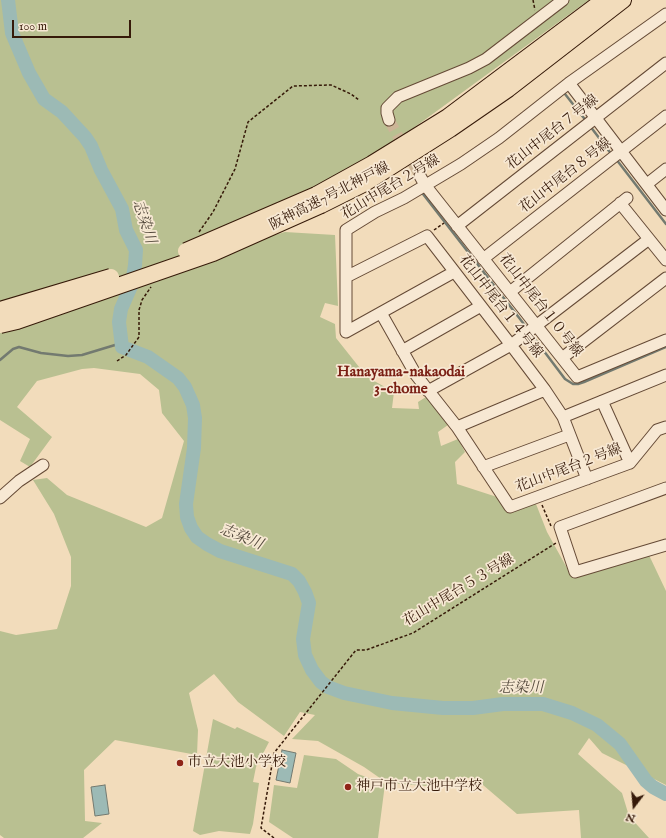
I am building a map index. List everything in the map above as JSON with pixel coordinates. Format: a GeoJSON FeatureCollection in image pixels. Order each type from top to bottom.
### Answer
{"type":"FeatureCollection","features":[{"type":"Feature","properties":{"kind":"highway","name":"阪神高速7号北神戸線"},"geometry":{"type":"LineString","coordinates":[[0,325],[17,321],[213,253],[319,200],[372,164],[448,117],[604,0]]}},
{"type":"Feature","properties":{"kind":"highway","name":"阪神高速7号北神戸線"},"geometry":{"type":"LineString","coordinates":[[0,310],[135,270],[365,182],[450,129],[508,89],[623,0]]}},
{"type":"Feature","properties":{"kind":"street"},"geometry":{"type":"LineString","coordinates":[[389,120],[387,108],[398,97],[470,68],[486,59],[563,0]]}},
{"type":"Feature","properties":{"kind":"street","name":"花山中尾台２号線"},"geometry":{"type":"LineString","coordinates":[[666,14],[569,83],[499,138],[461,164],[422,180],[346,230],[346,332],[381,313],[416,374],[457,427],[510,507],[630,463],[657,430],[666,427]]}},
{"type":"Feature","properties":{"kind":"street","name":"花山中尾台７号線"},"geometry":{"type":"LineString","coordinates":[[457,226],[666,64]]}},
{"type":"Feature","properties":{"kind":"street"},"geometry":{"type":"LineString","coordinates":[[569,83],[591,122],[617,155],[647,184],[665,208]]}},
{"type":"Feature","properties":{"kind":"street","name":"花山中尾台８号線"},"geometry":{"type":"LineString","coordinates":[[484,259],[666,116]]}},
{"type":"Feature","properties":{"kind":"street"},"geometry":{"type":"LineString","coordinates":[[647,184],[666,169]]}},
{"type":"Feature","properties":{"kind":"street","name":"花山中尾台１０号線"},"geometry":{"type":"LineString","coordinates":[[422,180],[510,292],[532,330],[562,358],[577,377],[666,340]]}},
{"type":"Feature","properties":{"kind":"street"},"geometry":{"type":"LineString","coordinates":[[510,292],[623,201],[666,260]]}},
{"type":"Feature","properties":{"kind":"street","name":"花山中尾台１４号線"},"geometry":{"type":"LineString","coordinates":[[346,277],[427,236],[511,345],[563,416],[587,479]]}},
{"type":"Feature","properties":{"kind":"street"},"geometry":{"type":"LineString","coordinates":[[428,391],[511,345],[649,238]]}},
{"type":"Feature","properties":{"kind":"street"},"geometry":{"type":"LineString","coordinates":[[381,313],[454,272]]}},
{"type":"Feature","properties":{"kind":"street"},"geometry":{"type":"LineString","coordinates":[[562,358],[666,278]]}},
{"type":"Feature","properties":{"kind":"street"},"geometry":{"type":"LineString","coordinates":[[402,351],[481,306]]}},
{"type":"Feature","properties":{"kind":"street"},"geometry":{"type":"LineString","coordinates":[[563,416],[666,375]]}},
{"type":"Feature","properties":{"kind":"street"},"geometry":{"type":"LineString","coordinates":[[457,427],[545,390]]}},
{"type":"Feature","properties":{"kind":"street"},"geometry":{"type":"LineString","coordinates":[[602,401],[630,463]]}},
{"type":"Feature","properties":{"kind":"street"},"geometry":{"type":"LineString","coordinates":[[483,467],[570,435]]}},
{"type":"Feature","properties":{"kind":"street"},"geometry":{"type":"LineString","coordinates":[[0,498],[19,481],[43,465]]}},
{"type":"Feature","properties":{"kind":"street"},"geometry":{"type":"LineString","coordinates":[[666,488],[560,527],[575,572],[666,545]]}},
{"type":"Feature","properties":{"kind":"path"},"geometry":{"type":"LineString","coordinates":[[195,238],[213,212],[235,169],[248,122],[293,86],[331,85],[351,94],[359,100]]}},
{"type":"Feature","properties":{"kind":"path"},"geometry":{"type":"LineString","coordinates":[[117,361],[126,355],[139,337],[139,310],[142,300],[153,285]]}},
{"type":"Feature","properties":{"kind":"path"},"geometry":{"type":"LineString","coordinates":[[539,496],[552,529]]}},
{"type":"Feature","properties":{"kind":"path","name":"花山中尾台５３号線"},"geometry":{"type":"LineString","coordinates":[[274,838],[261,828],[274,753],[356,650],[366,650],[413,633],[564,539]]}},
{"type":"Feature","properties":{"kind":"green space"},"geometry":{"type":"Polygon","coordinates":[[[0,0],[589,0],[349,175],[271,236],[285,232],[335,235],[338,306],[325,303],[320,317],[335,324],[336,338],[367,377],[394,392],[392,408],[419,409],[418,402],[426,397],[448,425],[438,432],[441,446],[458,439],[465,452],[455,462],[457,484],[497,497],[508,511],[536,504],[547,532],[572,577],[648,553],[666,591],[666,785],[602,753],[589,738],[578,754],[622,793],[629,816],[649,838],[581,838],[579,810],[517,814],[476,779],[461,777],[452,788],[387,783],[364,767],[318,741],[292,739],[315,715],[300,712],[284,736],[238,702],[214,674],[189,693],[198,730],[197,755],[115,740],[84,770],[85,821],[102,823],[83,838],[4,838],[0,835],[0,631],[16,635],[57,629],[71,586],[71,557],[54,514],[33,480],[47,478],[67,495],[146,527],[162,518],[184,441],[162,413],[159,390],[140,374],[94,368],[82,369],[37,381],[17,407],[52,437],[30,467],[20,461],[30,439],[0,420],[0,0]]]}},
{"type":"Feature","properties":{"kind":"green space"},"geometry":{"type":"Polygon","coordinates":[[[213,719],[235,729],[237,727],[269,742],[256,767],[253,782],[259,783],[253,824],[250,834],[219,831],[200,835],[193,831],[213,719]]]}},
{"type":"Feature","properties":{"kind":"green space"},"geometry":{"type":"Polygon","coordinates":[[[304,755],[336,759],[358,774],[385,784],[378,838],[293,838],[269,822],[274,785],[297,788],[304,755]]]}},
{"type":"Feature","properties":{"kind":"water"},"geometry":{"type":"Polygon","coordinates":[[[282,750],[296,753],[290,783],[276,780],[282,750]]]}},
{"type":"Feature","properties":{"kind":"water"},"geometry":{"type":"Polygon","coordinates":[[[105,785],[109,814],[95,816],[91,787],[105,785]]]}},
{"type":"Feature","properties":{"kind":"waterway","name":"志染川"},"geometry":{"type":"LineString","coordinates":[[8,0],[12,33],[29,73],[44,99],[62,112],[85,137],[91,146],[101,170],[122,209],[126,230],[136,250],[132,284],[121,309],[119,322],[122,347],[148,357],[178,378],[185,387],[193,405],[195,418],[194,448],[186,504],[187,517],[191,528],[197,537],[220,551],[292,574],[299,581],[309,603],[303,639],[305,655],[312,670],[321,682],[328,687],[344,693],[392,703],[443,708],[473,708],[503,704],[543,704],[572,713],[597,725],[620,744],[646,781],[653,787],[666,794]]}},
{"type":"Feature","properties":{"kind":"waterway"},"geometry":{"type":"LineString","coordinates":[[565,94],[587,122]]}},
{"type":"Feature","properties":{"kind":"waterway"},"geometry":{"type":"LineString","coordinates":[[590,126],[612,155]]}},
{"type":"Feature","properties":{"kind":"waterway"},"geometry":{"type":"LineString","coordinates":[[616,159],[666,224]]}},
{"type":"Feature","properties":{"kind":"waterway"},"geometry":{"type":"LineString","coordinates":[[423,194],[527,328]]}},
{"type":"Feature","properties":{"kind":"waterway"},"geometry":{"type":"LineString","coordinates":[[531,334],[565,379],[573,384],[584,382],[666,347]]}},
{"type":"Feature","properties":{"kind":"waterway"},"geometry":{"type":"LineString","coordinates":[[0,360],[13,349],[19,347],[41,353],[68,356],[82,355],[115,345],[122,347]]}},
{"type":"Feature","properties":{"kind":"tunnel"},"geometry":{"type":"LineString","coordinates":[[389,120],[420,176]]}},
{"type":"Feature","properties":{"kind":"place","name":"市立大池小学校"},"geometry":{"type":"Point","coordinates":[180,763]}},
{"type":"Feature","properties":{"kind":"place","name":"神戸市立大池中学校"},"geometry":{"type":"Point","coordinates":[348,787]}},
{"type":"Feature","properties":{"kind":"district","name":"Hanayama-nakaodai 3-chome"},"geometry":{"type":"Point","coordinates":[401,382]}}]}
